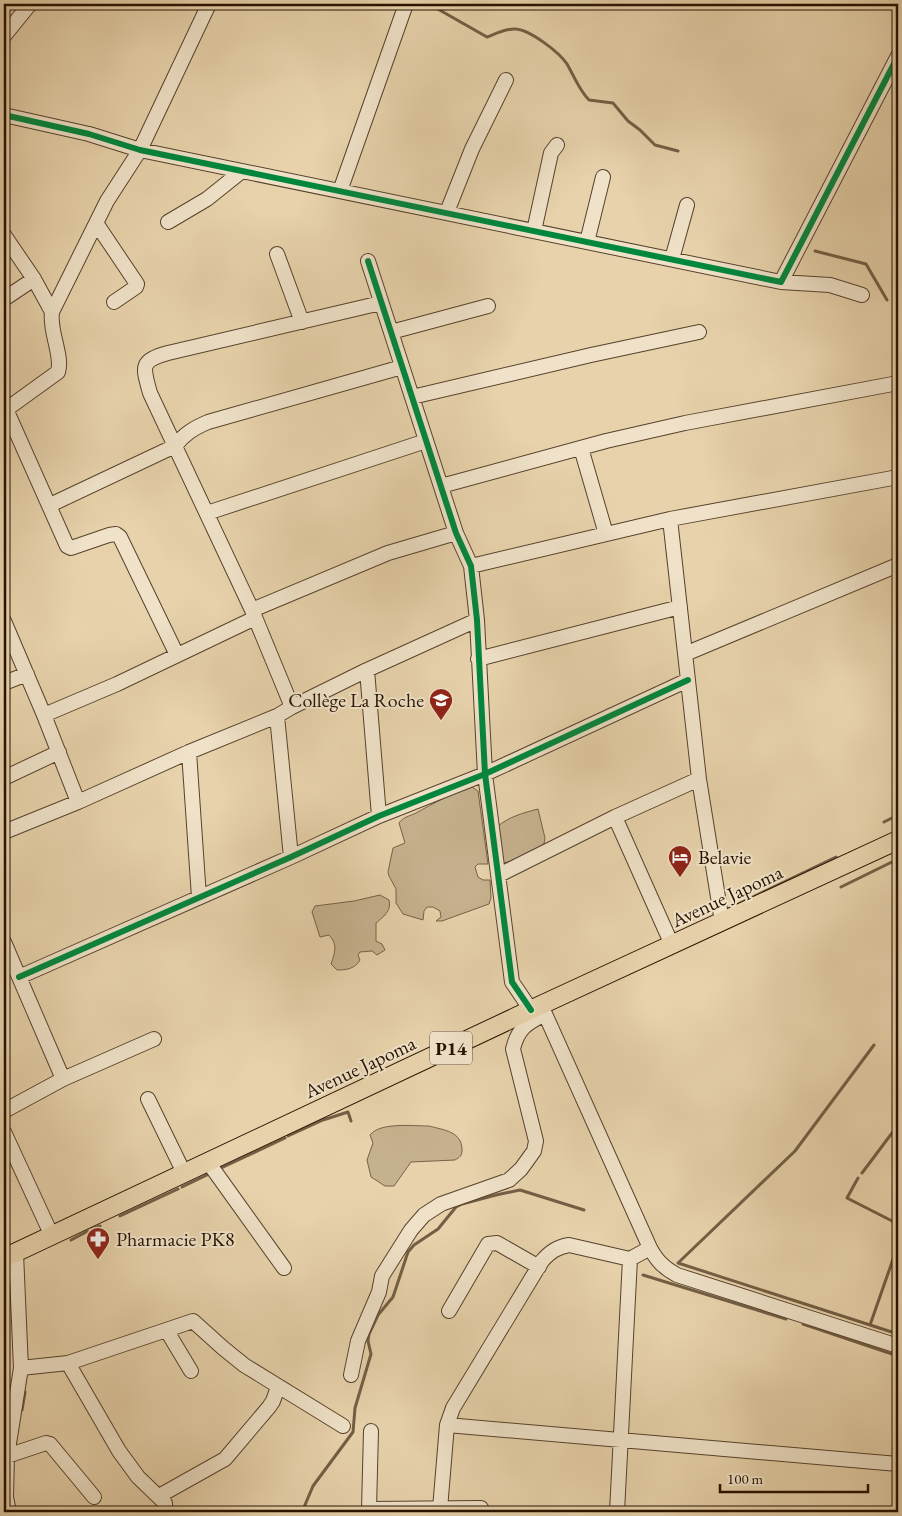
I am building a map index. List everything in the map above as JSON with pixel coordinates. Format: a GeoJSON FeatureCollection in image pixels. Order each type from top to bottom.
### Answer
{"type":"FeatureCollection","features":[{"type":"Feature","properties":{"kind":"main road","name":"Avenue Japoma"},"geometry":{"type":"LineString","coordinates":[[10,1256],[184,1173],[539,1010],[672,945],[898,840]]}},
{"type":"Feature","properties":{"kind":"street"},"geometry":{"type":"LineString","coordinates":[[4,36],[30,4]]}},
{"type":"Feature","properties":{"kind":"street"},"geometry":{"type":"LineString","coordinates":[[178,655],[120,537],[116,534],[109,534],[71,548],[66,546],[50,506],[5,410],[58,372],[60,365],[51,328],[52,312],[107,202],[140,150],[209,4]]}},
{"type":"Feature","properties":{"kind":"street"},"geometry":{"type":"LineString","coordinates":[[340,191],[406,4]]}},
{"type":"Feature","properties":{"kind":"street"},"geometry":{"type":"LineString","coordinates":[[781,282],[898,56]]}},
{"type":"Feature","properties":{"kind":"street"},"geometry":{"type":"LineString","coordinates":[[446,212],[472,149],[506,80]]}},
{"type":"Feature","properties":{"kind":"street"},"geometry":{"type":"LineString","coordinates":[[4,115],[89,134],[140,150],[781,282],[830,285],[862,294]]}},
{"type":"Feature","properties":{"kind":"street"},"geometry":{"type":"LineString","coordinates":[[534,231],[551,153],[557,145]]}},
{"type":"Feature","properties":{"kind":"street"},"geometry":{"type":"LineString","coordinates":[[168,222],[207,199],[242,171]]}},
{"type":"Feature","properties":{"kind":"street"},"geometry":{"type":"LineString","coordinates":[[587,242],[604,178]]}},
{"type":"Feature","properties":{"kind":"street"},"geometry":{"type":"LineString","coordinates":[[672,259],[687,205]]}},
{"type":"Feature","properties":{"kind":"street"},"geometry":{"type":"LineString","coordinates":[[96,223],[137,284],[114,302]]}},
{"type":"Feature","properties":{"kind":"street"},"geometry":{"type":"LineString","coordinates":[[4,235],[34,279],[52,312]]}},
{"type":"Feature","properties":{"kind":"street"},"geometry":{"type":"LineString","coordinates":[[277,254],[302,322]]}},
{"type":"Feature","properties":{"kind":"street"},"geometry":{"type":"LineString","coordinates":[[368,261],[440,486],[456,533],[471,566],[477,620],[485,774],[512,982],[539,1010],[658,1262],[667,1270],[677,1275],[898,1346]]}},
{"type":"Feature","properties":{"kind":"street"},"geometry":{"type":"LineString","coordinates":[[4,299],[34,279]]}},
{"type":"Feature","properties":{"kind":"street"},"geometry":{"type":"LineString","coordinates":[[292,707],[254,614],[150,393],[145,376],[145,368],[147,362],[154,357],[168,353],[381,303]]}},
{"type":"Feature","properties":{"kind":"street"},"geometry":{"type":"LineString","coordinates":[[391,332],[488,306]]}},
{"type":"Feature","properties":{"kind":"street"},"geometry":{"type":"LineString","coordinates":[[412,397],[699,332]]}},
{"type":"Feature","properties":{"kind":"street"},"geometry":{"type":"LineString","coordinates":[[50,506],[175,446],[186,433],[208,422],[402,367]]}},
{"type":"Feature","properties":{"kind":"street"},"geometry":{"type":"LineString","coordinates":[[440,486],[581,448],[684,423],[898,383]]}},
{"type":"Feature","properties":{"kind":"street"},"geometry":{"type":"LineString","coordinates":[[207,513],[426,441]]}},
{"type":"Feature","properties":{"kind":"street"},"geometry":{"type":"LineString","coordinates":[[581,448],[606,534]]}},
{"type":"Feature","properties":{"kind":"street"},"geometry":{"type":"LineString","coordinates":[[471,566],[670,519],[898,477]]}},
{"type":"Feature","properties":{"kind":"street"},"geometry":{"type":"LineString","coordinates":[[670,519],[699,779],[722,922]]}},
{"type":"Feature","properties":{"kind":"street"},"geometry":{"type":"LineString","coordinates":[[44,715],[117,684],[178,655],[254,614],[388,553],[456,533]]}},
{"type":"Feature","properties":{"kind":"street"},"geometry":{"type":"LineString","coordinates":[[685,654],[898,565]]}},
{"type":"Feature","properties":{"kind":"street"},"geometry":{"type":"LineString","coordinates":[[478,659],[680,607]]}},
{"type":"Feature","properties":{"kind":"street"},"geometry":{"type":"LineString","coordinates":[[4,832],[277,716],[367,670],[477,620]]}},
{"type":"Feature","properties":{"kind":"street"},"geometry":{"type":"LineString","coordinates":[[4,621],[78,802]]}},
{"type":"Feature","properties":{"kind":"street"},"geometry":{"type":"LineString","coordinates":[[367,670],[379,816]]}},
{"type":"Feature","properties":{"kind":"street"},"geometry":{"type":"LineString","coordinates":[[4,683],[27,674]]}},
{"type":"Feature","properties":{"kind":"street"},"geometry":{"type":"LineString","coordinates":[[19,977],[291,857],[379,816],[485,774],[688,680]]}},
{"type":"Feature","properties":{"kind":"street"},"geometry":{"type":"LineString","coordinates":[[277,716],[291,857]]}},
{"type":"Feature","properties":{"kind":"street"},"geometry":{"type":"LineString","coordinates":[[4,778],[59,752]]}},
{"type":"Feature","properties":{"kind":"street"},"geometry":{"type":"LineString","coordinates":[[190,752],[199,897]]}},
{"type":"Feature","properties":{"kind":"street"},"geometry":{"type":"LineString","coordinates":[[499,875],[615,817],[699,779]]}},
{"type":"Feature","properties":{"kind":"street"},"geometry":{"type":"LineString","coordinates":[[615,817],[672,945]]}},
{"type":"Feature","properties":{"kind":"street"},"geometry":{"type":"LineString","coordinates":[[4,942],[63,1079]]}},
{"type":"Feature","properties":{"kind":"street"},"geometry":{"type":"LineString","coordinates":[[352,1375],[358,1341],[379,1292],[382,1276],[411,1230],[424,1215],[441,1204],[509,1180],[522,1169],[534,1151],[536,1141],[513,1048],[517,1034],[539,1010]]}},
{"type":"Feature","properties":{"kind":"street"},"geometry":{"type":"LineString","coordinates":[[4,1111],[63,1079],[154,1039]]}},
{"type":"Feature","properties":{"kind":"street"},"geometry":{"type":"LineString","coordinates":[[148,1099],[184,1173]]}},
{"type":"Feature","properties":{"kind":"street"},"geometry":{"type":"LineString","coordinates":[[4,1132],[52,1236]]}},
{"type":"Feature","properties":{"kind":"street"},"geometry":{"type":"LineString","coordinates":[[208,1162],[284,1268]]}},
{"type":"Feature","properties":{"kind":"street"},"geometry":{"type":"LineString","coordinates":[[449,1311],[488,1244],[497,1243],[539,1267]]}},
{"type":"Feature","properties":{"kind":"street"},"geometry":{"type":"LineString","coordinates":[[440,1509],[447,1425],[453,1408],[550,1252],[559,1247],[569,1245],[630,1258],[650,1248]]}},
{"type":"Feature","properties":{"kind":"street"},"geometry":{"type":"LineString","coordinates":[[7,1509],[9,1404],[21,1368],[10,1256]]}},
{"type":"Feature","properties":{"kind":"street"},"geometry":{"type":"LineString","coordinates":[[617,1512],[630,1258]]}},
{"type":"Feature","properties":{"kind":"street"},"geometry":{"type":"LineString","coordinates":[[21,1368],[68,1363],[190,1322],[196,1322],[223,1348],[278,1387],[343,1426]]}},
{"type":"Feature","properties":{"kind":"street"},"geometry":{"type":"LineString","coordinates":[[167,1331],[191,1371]]}},
{"type":"Feature","properties":{"kind":"street"},"geometry":{"type":"LineString","coordinates":[[68,1363],[119,1452],[138,1477],[165,1502],[165,1512]]}},
{"type":"Feature","properties":{"kind":"street"},"geometry":{"type":"LineString","coordinates":[[159,1496],[225,1458],[274,1401],[278,1387]]}},
{"type":"Feature","properties":{"kind":"street"},"geometry":{"type":"LineString","coordinates":[[447,1425],[898,1464]]}},
{"type":"Feature","properties":{"kind":"street"},"geometry":{"type":"LineString","coordinates":[[371,1430],[369,1509],[481,1508]]}},
{"type":"Feature","properties":{"kind":"street"},"geometry":{"type":"LineString","coordinates":[[7,1456],[46,1443],[50,1444],[94,1498]]}},
{"type":"Feature","properties":{"kind":"shaded area"},"geometry":{"type":"Polygon","coordinates":[[[472,787],[478,791],[488,864],[478,864],[475,867],[478,877],[483,880],[490,880],[491,898],[489,904],[442,921],[436,921],[441,917],[440,911],[433,907],[427,907],[424,911],[423,920],[403,914],[396,903],[396,889],[388,872],[393,848],[405,843],[399,823],[443,798],[472,787]]]}},
{"type":"Feature","properties":{"kind":"shaded area"},"geometry":{"type":"Polygon","coordinates":[[[538,809],[545,838],[544,844],[520,859],[503,863],[497,827],[511,818],[538,809]]]}},
{"type":"Feature","properties":{"kind":"shaded area"},"geometry":{"type":"Polygon","coordinates":[[[380,895],[389,900],[390,904],[386,913],[376,923],[376,941],[382,944],[385,950],[377,955],[372,951],[360,952],[358,955],[360,960],[356,965],[347,969],[337,970],[331,964],[334,942],[329,935],[320,937],[312,912],[315,906],[354,901],[380,895]]]}},
{"type":"Feature","properties":{"kind":"shaded area"},"geometry":{"type":"Polygon","coordinates":[[[389,1126],[429,1126],[446,1130],[455,1135],[461,1144],[461,1155],[455,1160],[411,1162],[394,1186],[385,1186],[371,1177],[367,1160],[373,1143],[370,1135],[381,1128],[389,1126]]]}},
{"type":"Feature","properties":{"kind":"waterway"},"geometry":{"type":"LineString","coordinates":[[429,4],[487,37],[512,29],[522,30],[536,37],[563,59],[589,100],[613,103],[628,121],[655,145],[678,151]]}},
{"type":"Feature","properties":{"kind":"waterway"},"geometry":{"type":"LineString","coordinates":[[815,251],[866,264],[887,300]]}},
{"type":"Feature","properties":{"kind":"waterway"},"geometry":{"type":"LineString","coordinates":[[884,822],[898,815]]}},
{"type":"Feature","properties":{"kind":"waterway"},"geometry":{"type":"LineString","coordinates":[[730,908],[836,857]]}},
{"type":"Feature","properties":{"kind":"waterway"},"geometry":{"type":"LineString","coordinates":[[841,887],[898,859]]}},
{"type":"Feature","properties":{"kind":"waterway"},"geometry":{"type":"LineString","coordinates":[[874,1045],[795,1151],[678,1263],[898,1334]]}},
{"type":"Feature","properties":{"kind":"waterway"},"geometry":{"type":"LineString","coordinates":[[288,1136],[323,1120],[348,1112],[351,1121]]}},
{"type":"Feature","properties":{"kind":"waterway"},"geometry":{"type":"LineString","coordinates":[[862,1173],[898,1125]]}},
{"type":"Feature","properties":{"kind":"waterway"},"geometry":{"type":"LineString","coordinates":[[219,1169],[285,1138]]}},
{"type":"Feature","properties":{"kind":"waterway"},"geometry":{"type":"LineString","coordinates":[[182,1187],[211,1173]]}},
{"type":"Feature","properties":{"kind":"waterway"},"geometry":{"type":"LineString","coordinates":[[858,1178],[847,1198],[898,1224]]}},
{"type":"Feature","properties":{"kind":"waterway"},"geometry":{"type":"LineString","coordinates":[[120,1216],[178,1189]]}},
{"type":"Feature","properties":{"kind":"waterway"},"geometry":{"type":"LineString","coordinates":[[302,1512],[313,1486],[353,1432],[355,1408],[371,1354],[368,1341],[369,1334],[378,1315],[393,1297],[408,1252],[414,1245],[438,1229],[456,1207],[520,1190],[584,1210]]}},
{"type":"Feature","properties":{"kind":"waterway"},"geometry":{"type":"LineString","coordinates":[[92,1229],[100,1226]]}},
{"type":"Feature","properties":{"kind":"waterway"},"geometry":{"type":"LineString","coordinates":[[71,1240],[88,1231]]}},
{"type":"Feature","properties":{"kind":"waterway"},"geometry":{"type":"LineString","coordinates":[[870,1325],[898,1245]]}},
{"type":"Feature","properties":{"kind":"waterway"},"geometry":{"type":"LineString","coordinates":[[643,1275],[786,1319]]}},
{"type":"Feature","properties":{"kind":"waterway"},"geometry":{"type":"LineString","coordinates":[[803,1324],[898,1356]]}},
{"type":"Feature","properties":{"kind":"waterway"},"geometry":{"type":"LineString","coordinates":[[22,1410],[25,1392]]}},
{"type":"Feature","properties":{"kind":"cycle path"},"geometry":{"type":"LineString","coordinates":[[4,115],[89,134],[140,150],[781,282],[898,56]]}},
{"type":"Feature","properties":{"kind":"cycle path"},"geometry":{"type":"LineString","coordinates":[[368,261],[456,533],[471,566],[477,620],[485,774],[512,982],[531,1010]]}},
{"type":"Feature","properties":{"kind":"cycle path"},"geometry":{"type":"LineString","coordinates":[[19,977],[291,857],[379,816],[485,774],[688,680]]}},
{"type":"Feature","properties":{"kind":"place","name":"Collège La Roche"},"geometry":{"type":"Point","coordinates":[441,721]}},
{"type":"Feature","properties":{"kind":"place","name":"Belavie"},"geometry":{"type":"Point","coordinates":[680,878]}},
{"type":"Feature","properties":{"kind":"place","name":"Pharmacie PK8"},"geometry":{"type":"Point","coordinates":[98,1260]}}]}
